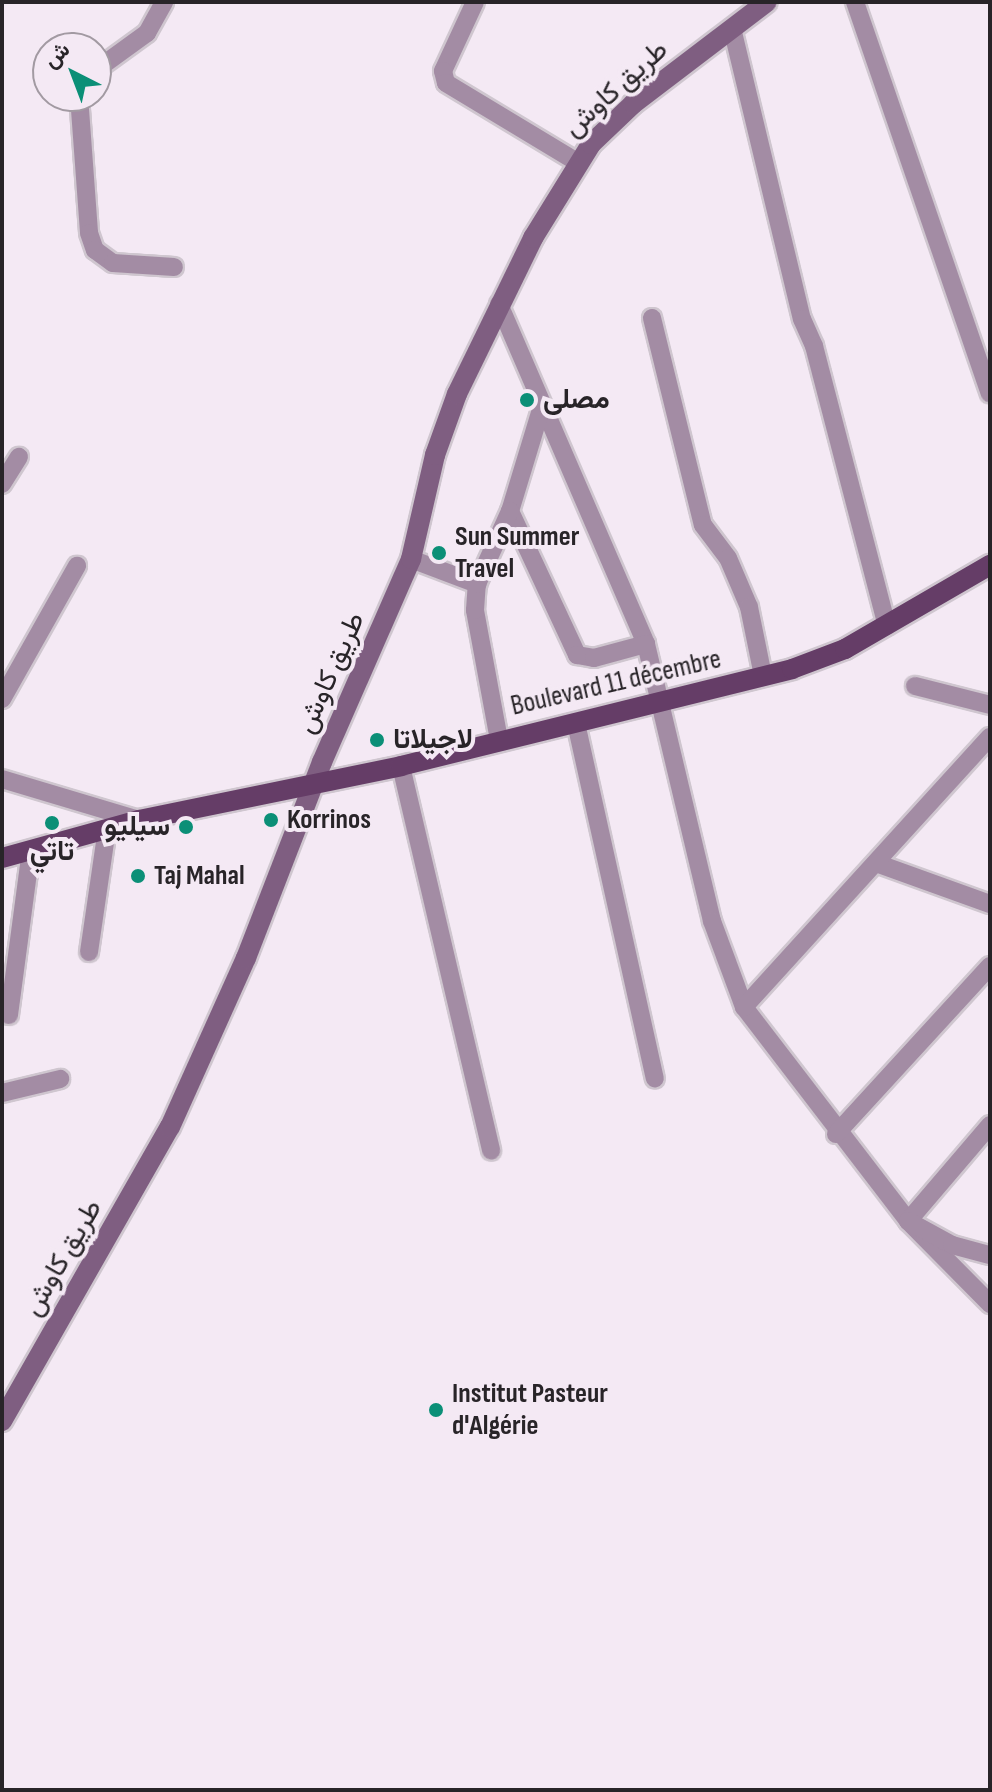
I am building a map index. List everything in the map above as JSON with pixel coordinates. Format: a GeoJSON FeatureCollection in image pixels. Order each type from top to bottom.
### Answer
{"type":"FeatureCollection","features":[{"type":"Feature","properties":{"kind":"main road","name":"Boulevard 11 décembre"},"geometry":{"type":"LineString","coordinates":[[2,858],[139,820],[401,766],[763,676],[845,649],[990,565]]}},
{"type":"Feature","properties":{"kind":"street"},"geometry":{"type":"LineString","coordinates":[[112,58],[147,33],[164,2]]}},
{"type":"Feature","properties":{"kind":"street"},"geometry":{"type":"LineString","coordinates":[[475,2],[443,71],[446,83],[577,162]]}},
{"type":"Feature","properties":{"kind":"street","name":"طريق كاوش"},"geometry":{"type":"LineString","coordinates":[[2,1421],[170,1127],[246,958],[313,786],[411,559],[435,455],[499,304],[577,162],[633,104],[767,2]]}},
{"type":"Feature","properties":{"kind":"street"},"geometry":{"type":"LineString","coordinates":[[855,2],[982,342],[990,393]]}},
{"type":"Feature","properties":{"kind":"street"},"geometry":{"type":"LineString","coordinates":[[732,28],[802,319],[814,346],[887,626]]}},
{"type":"Feature","properties":{"kind":"street"},"geometry":{"type":"LineString","coordinates":[[80,112],[89,233],[95,250],[113,263],[174,267]]}},
{"type":"Feature","properties":{"kind":"street"},"geometry":{"type":"LineString","coordinates":[[499,304],[646,644],[656,702],[712,921],[744,1007],[836,1134],[908,1221],[990,1304]]}},
{"type":"Feature","properties":{"kind":"street"},"geometry":{"type":"LineString","coordinates":[[652,318],[703,525],[728,558],[749,607],[763,676]]}},
{"type":"Feature","properties":{"kind":"street"},"geometry":{"type":"LineString","coordinates":[[499,740],[475,610],[477,584],[510,511],[542,406]]}},
{"type":"Feature","properties":{"kind":"street"},"geometry":{"type":"LineString","coordinates":[[2,484],[19,457]]}},
{"type":"Feature","properties":{"kind":"street"},"geometry":{"type":"LineString","coordinates":[[510,511],[577,655],[594,658],[646,644]]}},
{"type":"Feature","properties":{"kind":"street"},"geometry":{"type":"LineString","coordinates":[[411,559],[477,584]]}},
{"type":"Feature","properties":{"kind":"street"},"geometry":{"type":"LineString","coordinates":[[2,699],[77,566]]}},
{"type":"Feature","properties":{"kind":"street"},"geometry":{"type":"LineString","coordinates":[[915,686],[990,705]]}},
{"type":"Feature","properties":{"kind":"street"},"geometry":{"type":"LineString","coordinates":[[576,723],[655,1078]]}},
{"type":"Feature","properties":{"kind":"street"},"geometry":{"type":"LineString","coordinates":[[744,1007],[990,737]]}},
{"type":"Feature","properties":{"kind":"street"},"geometry":{"type":"LineString","coordinates":[[401,766],[491,1151]]}},
{"type":"Feature","properties":{"kind":"street"},"geometry":{"type":"LineString","coordinates":[[2,779],[139,820]]}},
{"type":"Feature","properties":{"kind":"street"},"geometry":{"type":"LineString","coordinates":[[89,952],[107,829]]}},
{"type":"Feature","properties":{"kind":"street"},"geometry":{"type":"LineString","coordinates":[[9,1015],[31,850]]}},
{"type":"Feature","properties":{"kind":"street"},"geometry":{"type":"LineString","coordinates":[[876,863],[990,904]]}},
{"type":"Feature","properties":{"kind":"street"},"geometry":{"type":"LineString","coordinates":[[836,1134],[990,966]]}},
{"type":"Feature","properties":{"kind":"street"},"geometry":{"type":"LineString","coordinates":[[2,1093],[60,1079]]}},
{"type":"Feature","properties":{"kind":"street"},"geometry":{"type":"LineString","coordinates":[[908,1221],[990,1125]]}},
{"type":"Feature","properties":{"kind":"street"},"geometry":{"type":"LineString","coordinates":[[908,1221],[952,1245],[990,1255]]}},
{"type":"Feature","properties":{"kind":"place","name":"مصلى"},"geometry":{"type":"Point","coordinates":[527,400]}},
{"type":"Feature","properties":{"kind":"place","name":"Sun Summer Travel"},"geometry":{"type":"Point","coordinates":[439,553]}},
{"type":"Feature","properties":{"kind":"place","name":"لاجيلاتا"},"geometry":{"type":"Point","coordinates":[377,740]}},
{"type":"Feature","properties":{"kind":"place","name":"Korrinos"},"geometry":{"type":"Point","coordinates":[271,820]}},
{"type":"Feature","properties":{"kind":"place","name":"تاتي"},"geometry":{"type":"Point","coordinates":[52,823]}},
{"type":"Feature","properties":{"kind":"place","name":"سيليو"},"geometry":{"type":"Point","coordinates":[186,827]}},
{"type":"Feature","properties":{"kind":"place","name":"Taj Mahal"},"geometry":{"type":"Point","coordinates":[138,876]}},
{"type":"Feature","properties":{"kind":"place","name":"Institut Pasteur d'Algérie"},"geometry":{"type":"Point","coordinates":[436,1410]}}]}
